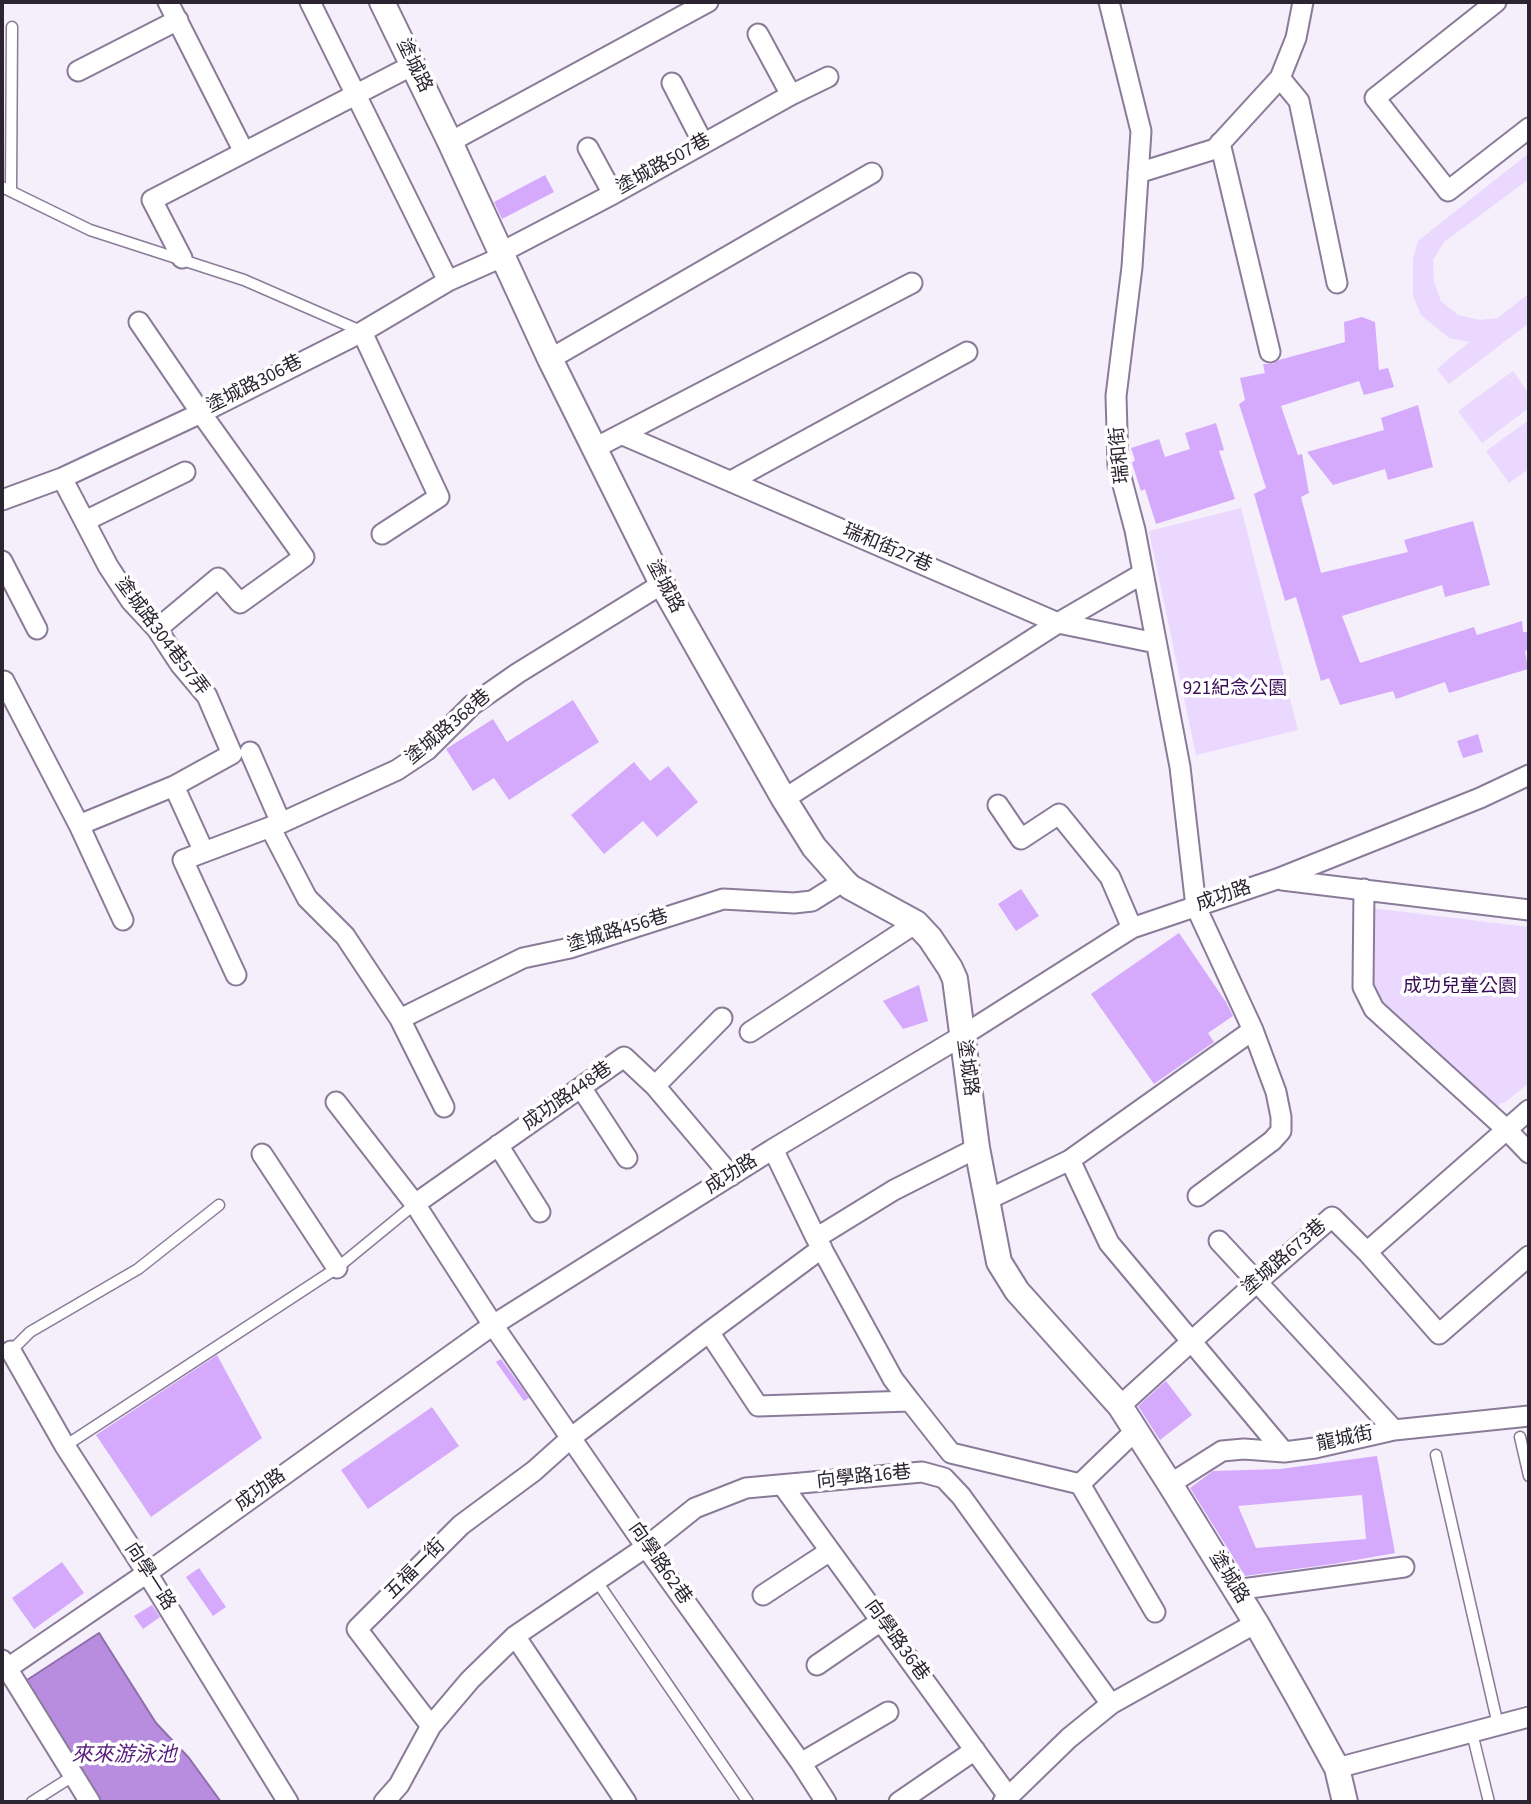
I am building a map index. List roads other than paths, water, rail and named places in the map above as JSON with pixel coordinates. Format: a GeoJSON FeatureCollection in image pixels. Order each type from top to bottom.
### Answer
{"type":"FeatureCollection","features":[{"type":"Feature","properties":{"kind":"street"},"geometry":{"type":"LineString","coordinates":[[168,2],[244,152]]}},
{"type":"Feature","properties":{"kind":"street"},"geometry":{"type":"LineString","coordinates":[[310,2],[448,281]]}},
{"type":"Feature","properties":{"kind":"street","name":"塗城路"},"geometry":{"type":"LineString","coordinates":[[382,2],[551,359],[662,584],[783,799],[814,847],[849,887],[916,923],[944,957],[955,979],[977,1147],[999,1262],[1017,1291],[1120,1406],[1170,1484],[1256,1623],[1336,1768],[1345,1802]]}},
{"type":"Feature","properties":{"kind":"street"},"geometry":{"type":"LineString","coordinates":[[450,142],[708,2]]}},
{"type":"Feature","properties":{"kind":"street","name":"瑞和街"},"geometry":{"type":"LineString","coordinates":[[1109,2],[1141,131],[1132,267],[1116,396],[1118,466],[1135,530],[1181,767],[1196,907],[1253,1030],[1276,1092],[1281,1116],[1281,1131],[1272,1141],[1198,1196]]}},
{"type":"Feature","properties":{"kind":"street"},"geometry":{"type":"LineString","coordinates":[[1138,173],[1214,149],[1220,143],[1280,78],[1296,38],[1303,2]]}},
{"type":"Feature","properties":{"kind":"street"},"geometry":{"type":"LineString","coordinates":[[1496,2],[1375,98],[1448,191],[1529,128]]}},
{"type":"Feature","properties":{"kind":"street"},"geometry":{"type":"LineString","coordinates":[[78,71],[178,20]]}},
{"type":"Feature","properties":{"kind":"street"},"geometry":{"type":"LineString","coordinates":[[758,34],[791,95]]}},
{"type":"Feature","properties":{"kind":"street"},"geometry":{"type":"LineString","coordinates":[[181,258],[152,200],[413,65]]}},
{"type":"Feature","properties":{"kind":"street","name":"塗城路507巷"},"geometry":{"type":"LineString","coordinates":[[501,255],[828,77]]}},
{"type":"Feature","properties":{"kind":"street"},"geometry":{"type":"LineString","coordinates":[[1280,78],[1298,101],[1337,283]]}},
{"type":"Feature","properties":{"kind":"street"},"geometry":{"type":"LineString","coordinates":[[673,83],[703,144]]}},
{"type":"Feature","properties":{"kind":"street"},"geometry":{"type":"LineString","coordinates":[[1220,143],[1270,352]]}},
{"type":"Feature","properties":{"kind":"street"},"geometry":{"type":"LineString","coordinates":[[588,148],[613,194]]}},
{"type":"Feature","properties":{"kind":"street"},"geometry":{"type":"LineString","coordinates":[[551,359],[872,173]]}},
{"type":"Feature","properties":{"kind":"street","name":"塗城路306巷"},"geometry":{"type":"LineString","coordinates":[[2,500],[62,478],[201,413],[362,332],[448,281],[501,255]]}},
{"type":"Feature","properties":{"kind":"street"},"geometry":{"type":"LineString","coordinates":[[595,448],[912,283]]}},
{"type":"Feature","properties":{"kind":"street"},"geometry":{"type":"LineString","coordinates":[[139,322],[304,557],[240,603],[218,578],[157,629]]}},
{"type":"Feature","properties":{"kind":"street"},"geometry":{"type":"LineString","coordinates":[[362,332],[439,497],[382,534]]}},
{"type":"Feature","properties":{"kind":"street"},"geometry":{"type":"LineString","coordinates":[[731,481],[967,352]]}},
{"type":"Feature","properties":{"kind":"street","name":"瑞和街27巷"},"geometry":{"type":"LineString","coordinates":[[624,435],[1058,623],[1156,643]]}},
{"type":"Feature","properties":{"kind":"street"},"geometry":{"type":"LineString","coordinates":[[85,521],[185,472]]}},
{"type":"Feature","properties":{"kind":"street","name":"塗城路304巷57弄"},"geometry":{"type":"LineString","coordinates":[[62,478],[108,566],[131,601],[157,629],[180,664],[207,696],[232,754],[174,786],[79,825]]}},
{"type":"Feature","properties":{"kind":"street"},"geometry":{"type":"LineString","coordinates":[[2,561],[37,629]]}},
{"type":"Feature","properties":{"kind":"street"},"geometry":{"type":"LineString","coordinates":[[783,799],[1058,623],[1142,574]]}},
{"type":"Feature","properties":{"kind":"street","name":"塗城路368巷"},"geometry":{"type":"LineString","coordinates":[[236,975],[183,860],[275,825],[397,770],[427,750],[472,705],[518,673],[662,584]]}},
{"type":"Feature","properties":{"kind":"street"},"geometry":{"type":"LineString","coordinates":[[2,683],[4,681],[79,825],[123,920]]}},
{"type":"Feature","properties":{"kind":"street"},"geometry":{"type":"LineString","coordinates":[[250,752],[275,825],[307,898],[345,936],[400,1019],[444,1107]]}},
{"type":"Feature","properties":{"kind":"street"},"geometry":{"type":"LineString","coordinates":[[1277,879],[1480,798],[1529,775]]}},
{"type":"Feature","properties":{"kind":"street"},"geometry":{"type":"LineString","coordinates":[[174,786],[204,852]]}},
{"type":"Feature","properties":{"kind":"street"},"geometry":{"type":"LineString","coordinates":[[998,805],[1021,839],[1059,814],[1110,877],[1132,928]]}},
{"type":"Feature","properties":{"kind":"street","name":"成功路"},"geometry":{"type":"LineString","coordinates":[[4,1667],[147,1573],[494,1325],[1132,928],[1277,879],[1529,910]]}},
{"type":"Feature","properties":{"kind":"street","name":"塗城路456巷"},"geometry":{"type":"LineString","coordinates":[[400,1019],[523,958],[570,948],[723,900],[794,903],[812,901],[844,881]]}},
{"type":"Feature","properties":{"kind":"street"},"geometry":{"type":"LineString","coordinates":[[1364,889],[1363,987],[1374,1009],[1529,1153]]}},
{"type":"Feature","properties":{"kind":"street"},"geometry":{"type":"LineString","coordinates":[[750,1032],[916,923]]}},
{"type":"Feature","properties":{"kind":"street"},"geometry":{"type":"LineString","coordinates":[[654,1086],[722,1018]]}},
{"type":"Feature","properties":{"kind":"street"},"geometry":{"type":"LineString","coordinates":[[987,1200],[1070,1160],[1253,1030]]}},
{"type":"Feature","properties":{"kind":"street","name":"成功路448巷"},"geometry":{"type":"LineString","coordinates":[[415,1204],[624,1057],[654,1086],[731,1176]]}},
{"type":"Feature","properties":{"kind":"street"},"geometry":{"type":"LineString","coordinates":[[582,1088],[627,1158]]}},
{"type":"Feature","properties":{"kind":"street","name":"向學路62巷"},"geometry":{"type":"LineString","coordinates":[[336,1102],[415,1204],[646,1547],[826,1802]]}},
{"type":"Feature","properties":{"kind":"street"},"geometry":{"type":"LineString","coordinates":[[1367,1252],[1529,1110]]}},
{"type":"Feature","properties":{"kind":"street"},"geometry":{"type":"LineString","coordinates":[[498,1145],[540,1212]]}},
{"type":"Feature","properties":{"kind":"street"},"geometry":{"type":"LineString","coordinates":[[572,1437],[819,1243],[894,1190],[977,1147]]}},
{"type":"Feature","properties":{"kind":"street"},"geometry":{"type":"LineString","coordinates":[[774,1149],[819,1243],[893,1379],[951,1453],[1080,1484],[1154,1612]]}},
{"type":"Feature","properties":{"kind":"street"},"geometry":{"type":"LineString","coordinates":[[262,1154],[337,1268]]}},
{"type":"Feature","properties":{"kind":"street"},"geometry":{"type":"LineString","coordinates":[[1070,1160],[1109,1243],[1284,1452]]}},
{"type":"Feature","properties":{"kind":"street","name":"塗城路673巷"},"geometry":{"type":"LineString","coordinates":[[1120,1406],[1332,1217],[1367,1252],[1439,1334],[1529,1256]]}},
{"type":"Feature","properties":{"kind":"street"},"geometry":{"type":"LineString","coordinates":[[1219,1241],[1394,1430]]}},
{"type":"Feature","properties":{"kind":"street"},"geometry":{"type":"LineString","coordinates":[[709,1332],[758,1406],[910,1401]]}},
{"type":"Feature","properties":{"kind":"street","name":"向學一路"},"geometry":{"type":"LineString","coordinates":[[11,1351],[65,1446],[288,1802]]}},
{"type":"Feature","properties":{"kind":"street","name":"龍城街"},"geometry":{"type":"LineString","coordinates":[[1170,1484],[1222,1451],[1244,1449],[1284,1452],[1315,1448],[1394,1430],[1529,1416]]}},
{"type":"Feature","properties":{"kind":"street"},"geometry":{"type":"LineString","coordinates":[[1080,1484],[1135,1431]]}},
{"type":"Feature","properties":{"kind":"street","name":"五福一街"},"geometry":{"type":"LineString","coordinates":[[431,1726],[357,1629],[461,1525],[534,1471],[572,1437]]}},
{"type":"Feature","properties":{"kind":"street","name":"向學路16巷"},"geometry":{"type":"LineString","coordinates":[[384,1802],[399,1785],[431,1726],[470,1681],[515,1636],[646,1547],[695,1508],[746,1488],[922,1472],[944,1478],[961,1496],[1111,1704]]}},
{"type":"Feature","properties":{"kind":"street","name":"向學路36巷"},"geometry":{"type":"LineString","coordinates":[[783,1486],[975,1750],[1006,1799]]}},
{"type":"Feature","properties":{"kind":"street"},"geometry":{"type":"LineString","coordinates":[[763,1595],[830,1551]]}},
{"type":"Feature","properties":{"kind":"street"},"geometry":{"type":"LineString","coordinates":[[1235,1590],[1404,1567]]}},
{"type":"Feature","properties":{"kind":"street"},"geometry":{"type":"LineString","coordinates":[[817,1665],[881,1621]]}},
{"type":"Feature","properties":{"kind":"street"},"geometry":{"type":"LineString","coordinates":[[1006,1799],[1069,1738],[1111,1704],[1256,1623]]}},
{"type":"Feature","properties":{"kind":"street"},"geometry":{"type":"LineString","coordinates":[[515,1636],[626,1802]]}},
{"type":"Feature","properties":{"kind":"street"},"geometry":{"type":"LineString","coordinates":[[4,1667],[90,1802]]}},
{"type":"Feature","properties":{"kind":"street"},"geometry":{"type":"LineString","coordinates":[[801,1763],[888,1712]]}},
{"type":"Feature","properties":{"kind":"street"},"geometry":{"type":"LineString","coordinates":[[1336,1768],[1529,1717]]}},
{"type":"Feature","properties":{"kind":"street"},"geometry":{"type":"LineString","coordinates":[[899,1802],[975,1750]]}},
{"type":"Feature","properties":{"kind":"lane"},"geometry":{"type":"LineString","coordinates":[[12,27],[6,189],[90,230],[244,279],[362,332]]}},
{"type":"Feature","properties":{"kind":"lane"},"geometry":{"type":"LineString","coordinates":[[65,1446],[337,1268],[415,1204]]}},
{"type":"Feature","properties":{"kind":"lane"},"geometry":{"type":"LineString","coordinates":[[11,1351],[30,1332],[138,1269],[219,1205]]}},
{"type":"Feature","properties":{"kind":"lane"},"geometry":{"type":"LineString","coordinates":[[1520,1437],[1529,1476]]}},
{"type":"Feature","properties":{"kind":"lane"},"geometry":{"type":"LineString","coordinates":[[1436,1455],[1498,1726]]}},
{"type":"Feature","properties":{"kind":"lane"},"geometry":{"type":"LineString","coordinates":[[596,1580],[748,1802]]}},
{"type":"Feature","properties":{"kind":"lane"},"geometry":{"type":"LineString","coordinates":[[1472,1732],[1489,1802]]}},
{"type":"Feature","properties":{"kind":"lane"},"geometry":{"type":"LineString","coordinates":[[32,1802],[73,1776]]}},
{"type":"Feature","properties":{"kind":"water","name":"來來游泳池"},"geometry":{"type":"Polygon","coordinates":[[[99,1633],[156,1723],[189,1758],[221,1802],[99,1802],[24,1682],[99,1633]]]}},
{"type":"Feature","properties":{"kind":"park label","name":"921紀念公園"},"geometry":{"type":"Point","coordinates":[1235,690]}},
{"type":"Feature","properties":{"kind":"park label","name":"成功兒童公園"},"geometry":{"type":"Point","coordinates":[1460,988]}}]}
